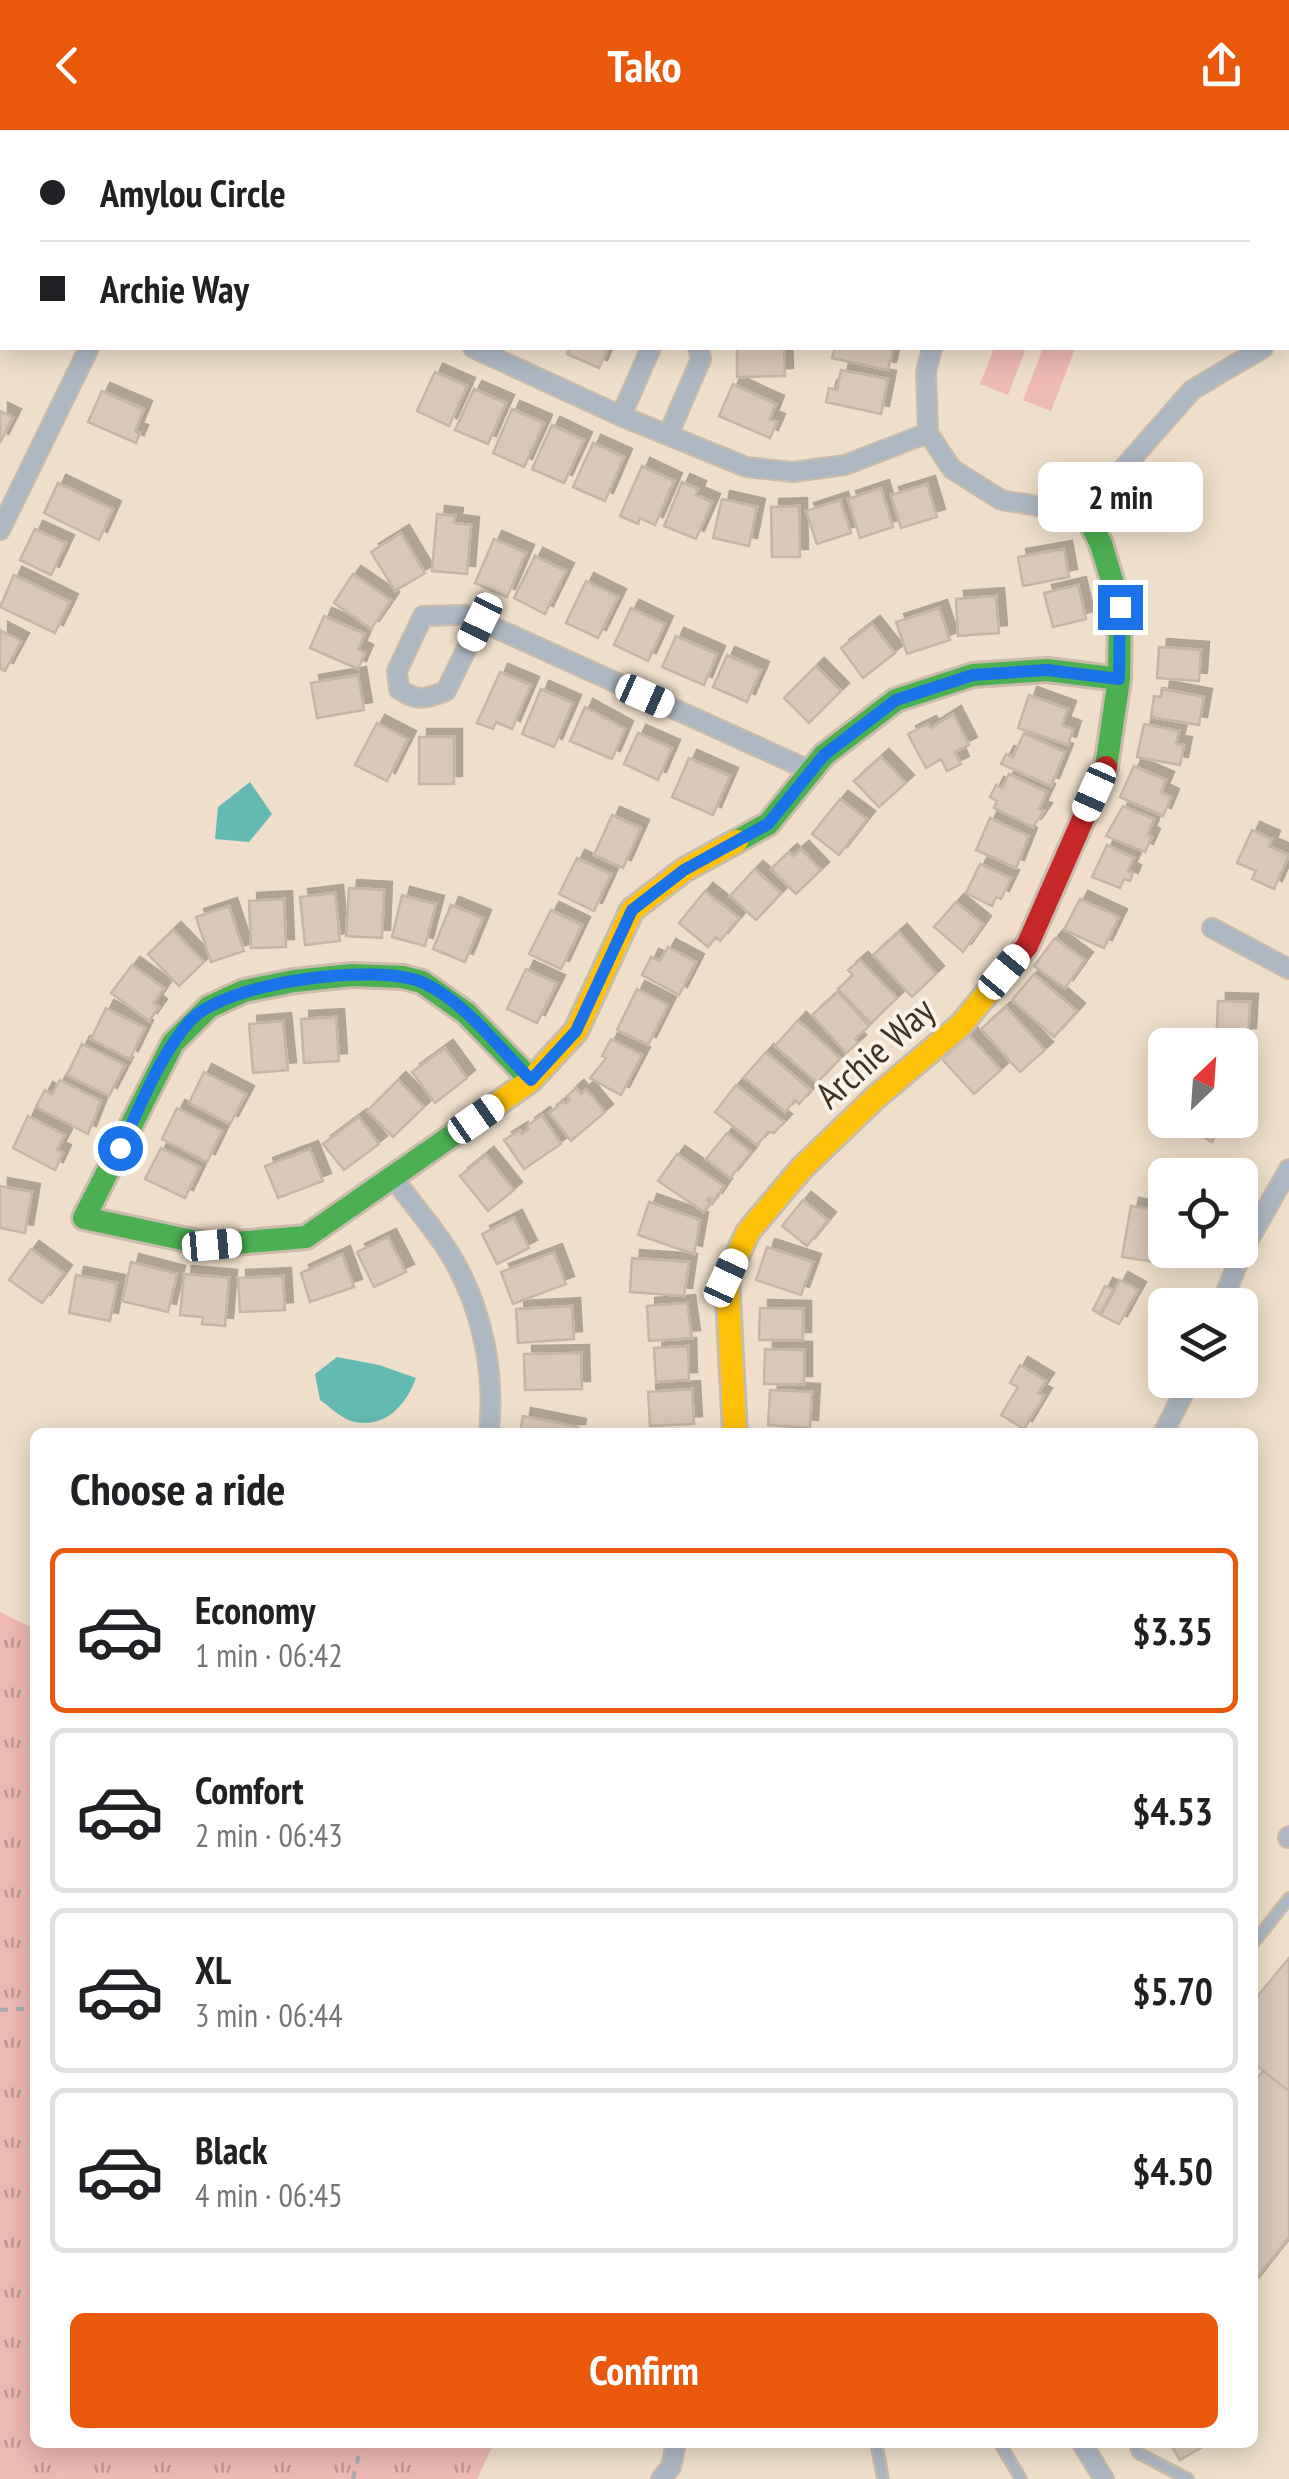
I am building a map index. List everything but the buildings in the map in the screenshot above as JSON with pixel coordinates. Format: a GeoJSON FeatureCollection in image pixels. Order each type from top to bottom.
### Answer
{"type":"FeatureCollection","features":[{"type":"Feature","properties":{"kind":"street"},"geometry":{"type":"LineString","coordinates":[[0,530],[8,492],[88,350]]}},
{"type":"Feature","properties":{"kind":"street"},"geometry":{"type":"LineString","coordinates":[[478,350],[746,468],[793,472],[845,466],[928,433]]}},
{"type":"Feature","properties":{"kind":"street"},"geometry":{"type":"LineString","coordinates":[[621,416],[649,350]]}},
{"type":"Feature","properties":{"kind":"street"},"geometry":{"type":"LineString","coordinates":[[668,435],[700,359],[698,350]]}},
{"type":"Feature","properties":{"kind":"street"},"geometry":{"type":"LineString","coordinates":[[932,350],[926,372],[928,433],[952,469],[1001,500],[1056,509],[1121,472],[1192,390],[1260,350]]}},
{"type":"Feature","properties":{"kind":"street","name":"Archie Way"},"geometry":{"type":"LineString","coordinates":[[735,1428],[726,1278],[748,1232],[802,1168],[960,1024],[1027,946],[1108,762],[1119,679],[1120,607],[1101,544],[1077,496]]}},
{"type":"Feature","properties":{"kind":"street"},"geometry":{"type":"LineString","coordinates":[[480,622],[446,691],[427,699],[412,699],[399,689],[397,671],[423,616],[465,615],[811,771]]}},
{"type":"Feature","properties":{"kind":"street"},"geometry":{"type":"LineString","coordinates":[[531,1080],[452,1002],[422,982],[377,973],[263,986],[224,998],[192,1018],[173,1043],[84,1218],[212,1245],[306,1237],[531,1080],[576,1031],[632,910],[684,870],[768,824],[824,755],[896,700],[973,675],[1047,670],[1119,679]]}},
{"type":"Feature","properties":{"kind":"street"},"geometry":{"type":"LineString","coordinates":[[1212,928],[1289,969]]}},
{"type":"Feature","properties":{"kind":"street"},"geometry":{"type":"LineString","coordinates":[[1228,1288],[1244,1250],[1289,1170]]}},
{"type":"Feature","properties":{"kind":"street"},"geometry":{"type":"LineString","coordinates":[[393,1177],[454,1260],[484,1336],[492,1398],[488,1428]]}},
{"type":"Feature","properties":{"kind":"street"},"geometry":{"type":"LineString","coordinates":[[1166,1428],[1181,1398]]}},
{"type":"Feature","properties":{"kind":"street"},"geometry":{"type":"LineString","coordinates":[[662,2479],[672,2467],[675,2448]]}},
{"type":"Feature","properties":{"kind":"street"},"geometry":{"type":"LineString","coordinates":[[1086,2448],[1104,2479]]}},
{"type":"Feature","properties":{"kind":"lane"},"geometry":{"type":"LineString","coordinates":[[1258,1937],[1289,1898]]}},
{"type":"Feature","properties":{"kind":"lane"},"geometry":{"type":"LineString","coordinates":[[877,2448],[883,2479]]}},
{"type":"Feature","properties":{"kind":"lane"},"geometry":{"type":"LineString","coordinates":[[1003,2448],[1021,2479]]}},
{"type":"Feature","properties":{"kind":"lane"},"geometry":{"type":"LineString","coordinates":[[1136,2448],[1138,2453],[1188,2479]]}},
{"type":"Feature","properties":{"kind":"path"},"geometry":{"type":"LineString","coordinates":[[0,2010],[30,2008]]}},
{"type":"Feature","properties":{"kind":"path"},"geometry":{"type":"LineString","coordinates":[[353,2479],[361,2448]]}},
{"type":"Feature","properties":{"kind":"green space"},"geometry":{"type":"Polygon","coordinates":[[[993,350],[1025,350],[1008,395],[980,384],[993,350]]]}},
{"type":"Feature","properties":{"kind":"green space"},"geometry":{"type":"Polygon","coordinates":[[[1042,350],[1075,350],[1051,411],[1023,400],[1042,350]]]}},
{"type":"Feature","properties":{"kind":"green space"},"geometry":{"type":"Polygon","coordinates":[[[0,1612],[30,1627],[30,2448],[492,2448],[477,2479],[0,2479],[0,1612]]]}},
{"type":"Feature","properties":{"kind":"water"},"geometry":{"type":"Polygon","coordinates":[[[250,782],[272,814],[249,842],[215,839],[218,807],[250,782]]]}},
{"type":"Feature","properties":{"kind":"water"},"geometry":{"type":"Polygon","coordinates":[[[337,1357],[379,1365],[416,1378],[407,1397],[385,1418],[355,1422],[320,1400],[315,1374],[337,1357]]]}},
{"type":"Feature","properties":{"kind":"traffic: fast"},"geometry":{"type":"LineString","coordinates":[[1077,496],[1101,544],[1120,607],[1119,679],[1106,767]]}},
{"type":"Feature","properties":{"kind":"traffic: fast"},"geometry":{"type":"LineString","coordinates":[[737,841],[768,824],[824,755],[896,700],[973,675],[1047,670],[1119,679]]}},
{"type":"Feature","properties":{"kind":"traffic: fast"},"geometry":{"type":"LineString","coordinates":[[473,1121],[306,1237],[211,1245],[84,1218],[173,1043],[209,1007],[244,991],[352,975],[403,977],[422,982],[466,1013],[531,1080]]}},
{"type":"Feature","properties":{"kind":"traffic: slow"},"geometry":{"type":"LineString","coordinates":[[473,1121],[531,1080],[576,1031],[632,910],[684,870],[737,841]]}},
{"type":"Feature","properties":{"kind":"traffic: slow"},"geometry":{"type":"LineString","coordinates":[[735,1428],[727,1278],[748,1232],[802,1168],[876,1097],[961,1025],[1002,975]]}},
{"type":"Feature","properties":{"kind":"traffic: jam"},"geometry":{"type":"LineString","coordinates":[[1002,975],[1027,946],[1106,767]]}},
{"type":"Feature","properties":{"kind":"route"},"geometry":{"type":"LineString","coordinates":[[120,1148],[173,1043],[192,1018],[224,998],[263,986],[377,973],[422,982],[452,1002],[531,1080],[576,1031],[632,910],[684,870],[768,824],[824,755],[896,700],[973,675],[1047,670],[1119,679],[1120,607]]}}]}
